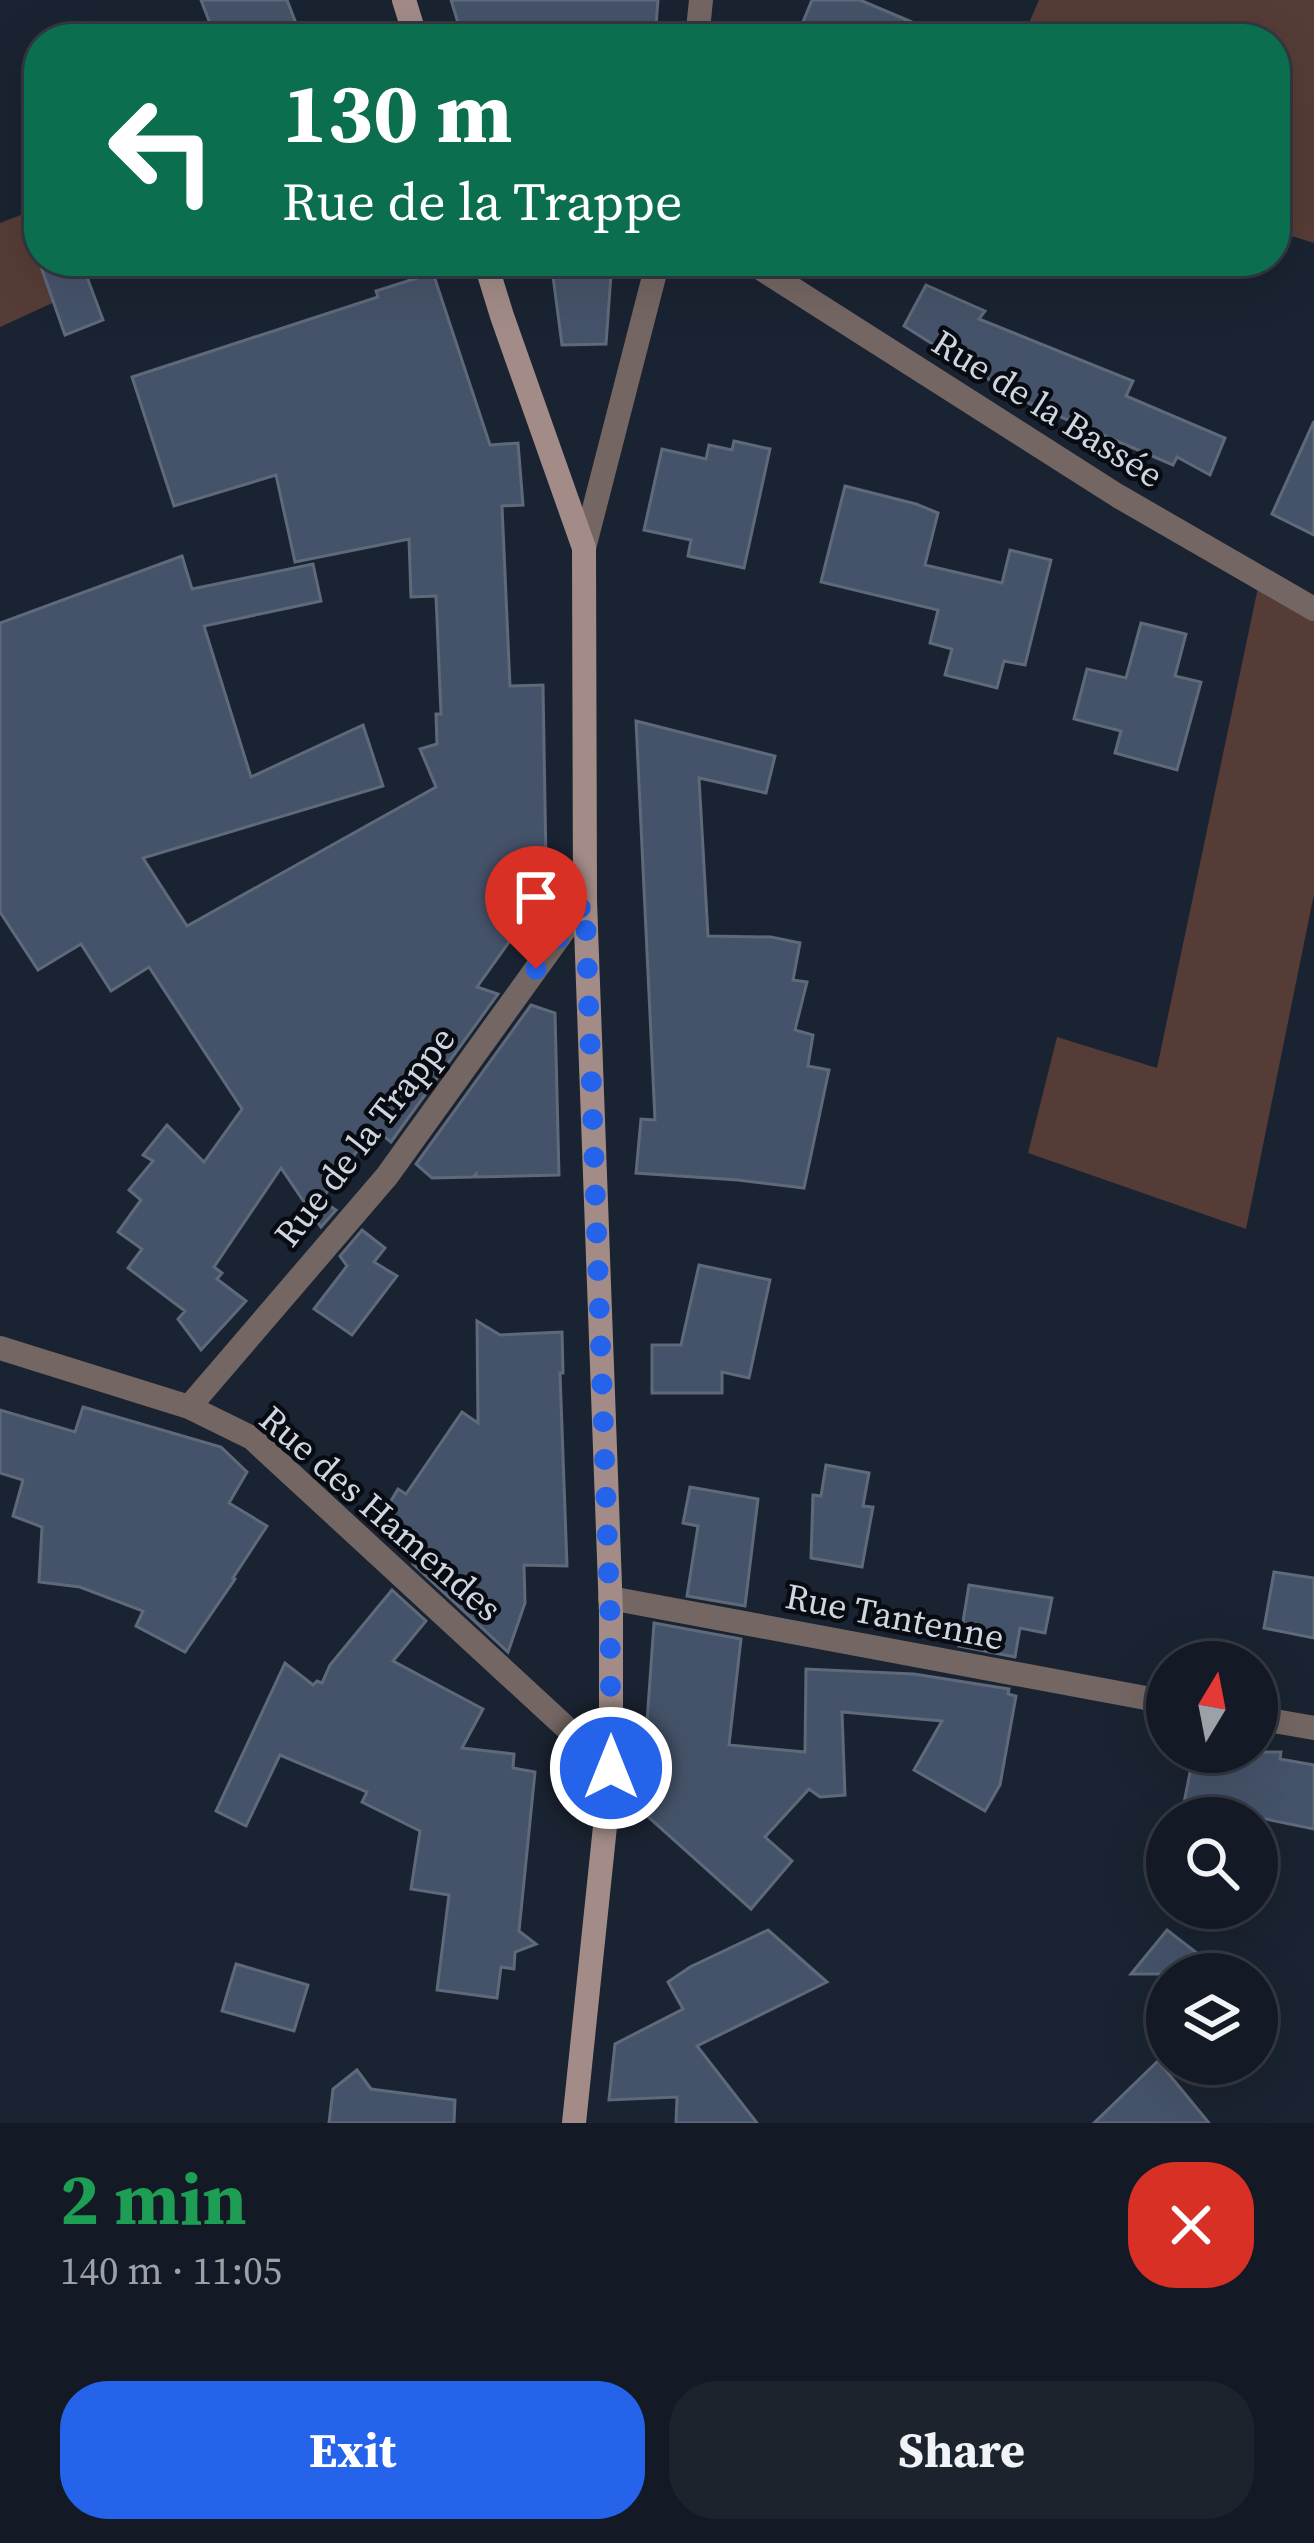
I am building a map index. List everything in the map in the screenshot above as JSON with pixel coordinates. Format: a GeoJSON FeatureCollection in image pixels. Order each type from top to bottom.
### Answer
{"type":"FeatureCollection","features":[{"type":"Feature","properties":{"kind":"main road"},"geometry":{"type":"LineString","coordinates":[[490,276],[584,548],[585,901],[610,1598],[611,1768],[574,2123]]}},
{"type":"Feature","properties":{"kind":"street"},"geometry":{"type":"LineString","coordinates":[[584,548],[654,276]]}},
{"type":"Feature","properties":{"kind":"street","name":"Rue de la Bassée"},"geometry":{"type":"LineString","coordinates":[[773,276],[1118,496],[1314,609]]}},
{"type":"Feature","properties":{"kind":"street","name":"Rue de la Trappe"},"geometry":{"type":"LineString","coordinates":[[190,1407],[387,1176],[585,901]]}},
{"type":"Feature","properties":{"kind":"street","name":"Rue des Hamendes"},"geometry":{"type":"LineString","coordinates":[[0,1348],[190,1407],[252,1438],[611,1768]]}},
{"type":"Feature","properties":{"kind":"street","name":"Rue Tantenne"},"geometry":{"type":"LineString","coordinates":[[610,1598],[1146,1698]]}},
{"type":"Feature","properties":{"kind":"street"},"geometry":{"type":"LineString","coordinates":[[1278,1722],[1314,1728]]}},
{"type":"Feature","properties":{"kind":"shaded area"},"geometry":{"type":"Polygon","coordinates":[[[1039,0],[1314,0],[1314,243],[1290,236],[1290,24],[1029,24],[1039,0]]]}},
{"type":"Feature","properties":{"kind":"shaded area"},"geometry":{"type":"Polygon","coordinates":[[[24,214],[24,276],[47,276],[59,300],[0,327],[0,223],[24,214]]]}},
{"type":"Feature","properties":{"kind":"shaded area"},"geometry":{"type":"Polygon","coordinates":[[[1260,578],[1314,609],[1314,894],[1246,1229],[1028,1153],[1057,1037],[1157,1068],[1260,578]]]}},
{"type":"Feature","properties":{"kind":"building"},"geometry":{"type":"Polygon","coordinates":[[[201,0],[287,0],[296,24],[210,24],[201,0]]]}},
{"type":"Feature","properties":{"kind":"building"},"geometry":{"type":"Polygon","coordinates":[[[451,0],[658,0],[656,24],[458,24],[451,0]]]}},
{"type":"Feature","properties":{"kind":"building"},"geometry":{"type":"Polygon","coordinates":[[[812,0],[860,0],[917,24],[802,24],[812,0]]]}},
{"type":"Feature","properties":{"kind":"building"},"geometry":{"type":"Polygon","coordinates":[[[44,276],[87,276],[103,320],[65,335],[44,276]]]}},
{"type":"Feature","properties":{"kind":"building"},"geometry":{"type":"Polygon","coordinates":[[[434,276],[490,445],[518,443],[523,505],[502,506],[510,686],[543,685],[546,863],[539,900],[477,987],[498,994],[391,1142],[374,1128],[321,1200],[336,1210],[321,1227],[281,1168],[214,1267],[222,1273],[217,1279],[246,1301],[201,1350],[178,1319],[185,1311],[128,1268],[142,1249],[118,1232],[141,1200],[129,1190],[153,1161],[143,1155],[167,1125],[204,1162],[242,1109],[149,967],[111,991],[81,944],[38,970],[0,912],[0,623],[182,556],[192,589],[313,564],[321,601],[204,626],[251,777],[363,725],[383,786],[143,858],[187,926],[436,787],[420,749],[437,744],[436,714],[441,714],[436,596],[411,597],[409,539],[295,562],[276,475],[174,506],[132,377],[378,297],[376,291],[434,276]]]}},
{"type":"Feature","properties":{"kind":"building"},"geometry":{"type":"Polygon","coordinates":[[[553,276],[611,276],[606,344],[562,345],[553,276]]]}},
{"type":"Feature","properties":{"kind":"building"},"geometry":{"type":"Polygon","coordinates":[[[926,285],[985,311],[979,319],[1133,381],[1126,396],[1225,438],[1210,475],[1177,457],[1173,465],[1019,399],[1020,395],[904,326],[926,285]]]}},
{"type":"Feature","properties":{"kind":"building"},"geometry":{"type":"Polygon","coordinates":[[[1314,421],[1314,535],[1272,514],[1314,421]]]}},
{"type":"Feature","properties":{"kind":"building"},"geometry":{"type":"Polygon","coordinates":[[[734,441],[770,449],[744,568],[688,556],[691,540],[644,530],[662,449],[706,459],[709,445],[732,450],[734,441]]]}},
{"type":"Feature","properties":{"kind":"building"},"geometry":{"type":"Polygon","coordinates":[[[845,486],[938,513],[925,565],[1002,583],[1010,550],[1051,560],[1025,665],[1004,661],[997,688],[945,675],[952,649],[930,643],[938,610],[821,582],[845,486]]]}},
{"type":"Feature","properties":{"kind":"building"},"geometry":{"type":"Polygon","coordinates":[[[1141,623],[1186,634],[1175,676],[1201,682],[1177,770],[1115,753],[1121,731],[1074,719],[1087,669],[1126,678],[1141,623]]]}},
{"type":"Feature","properties":{"kind":"building"},"geometry":{"type":"Polygon","coordinates":[[[636,721],[775,756],[766,793],[699,778],[708,936],[771,937],[800,943],[793,980],[807,982],[795,1030],[813,1035],[808,1066],[829,1070],[804,1188],[636,1173],[641,1119],[655,1120],[636,721]]]}},
{"type":"Feature","properties":{"kind":"building"},"geometry":{"type":"Polygon","coordinates":[[[531,1005],[555,1013],[559,1175],[432,1178],[416,1164],[531,1005]]]}},
{"type":"Feature","properties":{"kind":"building"},"geometry":{"type":"Polygon","coordinates":[[[362,1230],[385,1248],[374,1262],[397,1276],[352,1335],[314,1309],[347,1266],[340,1256],[362,1230]]]}},
{"type":"Feature","properties":{"kind":"building"},"geometry":{"type":"Polygon","coordinates":[[[699,1265],[770,1280],[749,1378],[722,1372],[722,1393],[652,1393],[652,1345],[681,1345],[699,1265]]]}},
{"type":"Feature","properties":{"kind":"building"},"geometry":{"type":"Polygon","coordinates":[[[477,1321],[500,1335],[562,1332],[567,1566],[524,1565],[525,1603],[508,1652],[377,1524],[398,1489],[406,1494],[462,1412],[478,1423],[477,1321]]]}},
{"type":"Feature","properties":{"kind":"building"},"geometry":{"type":"Polygon","coordinates":[[[83,1407],[221,1447],[247,1472],[229,1503],[267,1526],[185,1652],[136,1626],[143,1611],[80,1587],[39,1582],[42,1527],[13,1516],[23,1480],[0,1473],[0,1410],[75,1432],[83,1407]]]}},
{"type":"Feature","properties":{"kind":"building"},"geometry":{"type":"Polygon","coordinates":[[[826,1465],[869,1473],[863,1506],[873,1507],[862,1567],[811,1558],[813,1495],[821,1496],[826,1465]]]}},
{"type":"Feature","properties":{"kind":"building"},"geometry":{"type":"Polygon","coordinates":[[[690,1487],[758,1499],[745,1606],[687,1596],[698,1526],[683,1523],[690,1487]]]}},
{"type":"Feature","properties":{"kind":"building"},"geometry":{"type":"Polygon","coordinates":[[[1274,1572],[1314,1578],[1314,1638],[1264,1628],[1274,1572]]]}},
{"type":"Feature","properties":{"kind":"building"},"geometry":{"type":"Polygon","coordinates":[[[969,1585],[1052,1598],[1045,1633],[1020,1628],[1015,1657],[959,1646],[969,1585]]]}},
{"type":"Feature","properties":{"kind":"building"},"geometry":{"type":"Polygon","coordinates":[[[392,1590],[426,1621],[393,1661],[483,1709],[462,1748],[514,1754],[513,1768],[535,1772],[519,1931],[536,1944],[515,1952],[514,1969],[501,1967],[497,1998],[437,1990],[449,1895],[411,1889],[420,1831],[362,1802],[367,1792],[280,1755],[246,1826],[216,1811],[285,1663],[313,1685],[322,1683],[330,1665],[392,1590]]]}},
{"type":"Feature","properties":{"kind":"building"},"geometry":{"type":"Polygon","coordinates":[[[654,1623],[741,1639],[729,1745],[805,1752],[806,1669],[914,1674],[1009,1689],[1008,1694],[1016,1696],[1000,1785],[985,1811],[914,1770],[942,1721],[842,1712],[845,1795],[820,1797],[809,1789],[765,1837],[792,1861],[751,1909],[644,1813],[652,1803],[642,1793],[654,1623]]]}},
{"type":"Feature","properties":{"kind":"building"},"geometry":{"type":"Polygon","coordinates":[[[1278,1752],[1281,1752],[1280,1759],[1314,1765],[1314,1829],[1278,1822],[1278,1797],[1185,1797],[1190,1773],[1278,1773],[1278,1752]]]}},
{"type":"Feature","properties":{"kind":"building"},"geometry":{"type":"Polygon","coordinates":[[[768,1930],[827,1982],[697,2046],[757,2123],[676,2123],[677,2097],[609,2100],[615,2044],[683,2009],[668,1982],[768,1930]]]}},
{"type":"Feature","properties":{"kind":"building"},"geometry":{"type":"Polygon","coordinates":[[[1167,1930],[1197,1953],[1148,1953],[1167,1930]]]}},
{"type":"Feature","properties":{"kind":"building"},"geometry":{"type":"Polygon","coordinates":[[[1146,1956],[1146,1974],[1131,1974],[1146,1956]]]}},
{"type":"Feature","properties":{"kind":"building"},"geometry":{"type":"Polygon","coordinates":[[[236,1964],[308,1985],[294,2031],[222,2011],[236,1964]]]}},
{"type":"Feature","properties":{"kind":"building"},"geometry":{"type":"Polygon","coordinates":[[[357,2070],[371,2089],[455,2100],[454,2123],[329,2123],[333,2089],[357,2070]]]}},
{"type":"Feature","properties":{"kind":"building"},"geometry":{"type":"Polygon","coordinates":[[[1146,2073],[1146,2085],[1178,2085],[1209,2123],[1094,2123],[1146,2073]]]}},
{"type":"Feature","properties":{"kind":"route"},"geometry":{"type":"LineString","coordinates":[[536,969],[585,901],[610,1613],[611,1768]]}}]}
